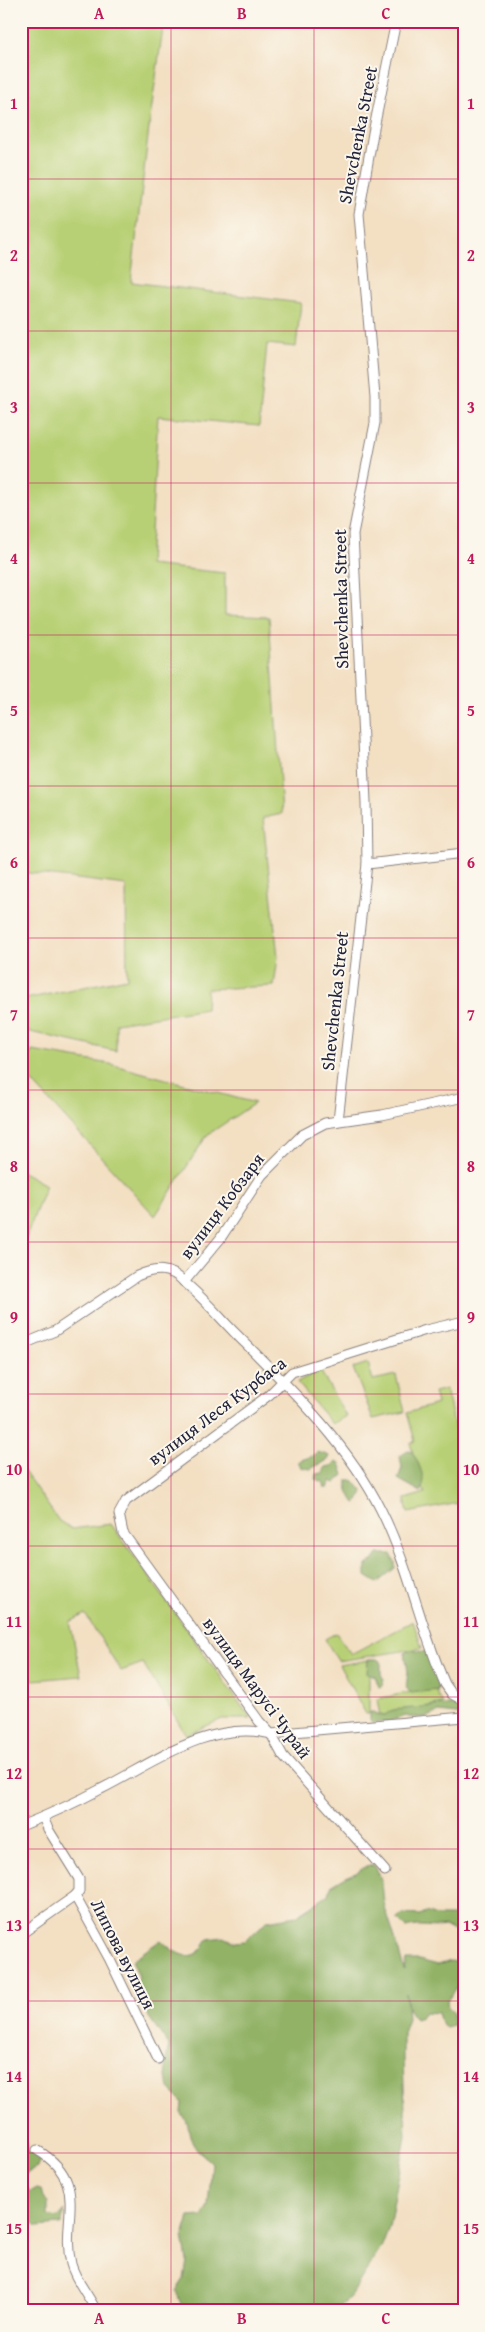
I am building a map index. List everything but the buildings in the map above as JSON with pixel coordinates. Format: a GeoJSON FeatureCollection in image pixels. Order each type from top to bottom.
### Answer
{"type":"FeatureCollection","features":[{"type":"Feature","properties":{"kind":"street","name":"Shevchenka Street"},"geometry":{"type":"LineString","coordinates":[[338,1121],[367,864],[366,802],[353,534],[375,423],[375,397],[359,214],[369,150],[396,21]]}},
{"type":"Feature","properties":{"kind":"street"},"geometry":{"type":"LineString","coordinates":[[367,864],[464,853]]}},
{"type":"Feature","properties":{"kind":"street","name":"вулиця Кобзаря"},"geometry":{"type":"LineString","coordinates":[[21,1345],[55,1331],[128,1282],[148,1272],[161,1269],[176,1274],[184,1282],[220,1239],[262,1175],[278,1157],[302,1136],[325,1123],[382,1115],[464,1097]]}},
{"type":"Feature","properties":{"kind":"street"},"geometry":{"type":"LineString","coordinates":[[184,1282],[284,1380],[341,1449],[367,1485],[382,1512],[406,1569],[445,1684],[452,1694],[464,1701]]}},
{"type":"Feature","properties":{"kind":"street","name":"вулиця Леся Курбаса"},"geometry":{"type":"LineString","coordinates":[[119,1514],[126,1501],[261,1401],[292,1372],[426,1330],[464,1321]]}},
{"type":"Feature","properties":{"kind":"street","name":"вулиця Марусі Чурай"},"geometry":{"type":"LineString","coordinates":[[119,1514],[123,1533],[259,1721],[271,1734],[283,1756],[385,1871]]}},
{"type":"Feature","properties":{"kind":"street"},"geometry":{"type":"LineString","coordinates":[[21,1826],[102,1789],[169,1752],[202,1740],[237,1731],[257,1731],[271,1734],[464,1717]]}},
{"type":"Feature","properties":{"kind":"street"},"geometry":{"type":"LineString","coordinates":[[43,1816],[48,1829],[79,1879],[79,1891],[75,1896]]}},
{"type":"Feature","properties":{"kind":"street","name":"Липова вулиця"},"geometry":{"type":"LineString","coordinates":[[21,1934],[75,1896],[109,1958],[158,2059]]}},
{"type":"Feature","properties":{"kind":"street"},"geometry":{"type":"LineString","coordinates":[[37,2150],[52,2159],[68,2185],[72,2200],[68,2243],[72,2265],[94,2311]]}},
{"type":"Feature","properties":{"kind":"green space"},"geometry":{"type":"Polygon","coordinates":[[[21,21],[164,21],[150,119],[131,282],[301,303],[296,347],[267,344],[259,426],[158,416],[149,565],[225,573],[225,615],[269,617],[282,814],[263,818],[278,957],[274,986],[207,989],[206,1009],[116,1023],[116,1051],[21,1030],[21,1000],[127,978],[126,885],[21,872],[21,21]]]}},
{"type":"Feature","properties":{"kind":"green space"},"geometry":{"type":"Polygon","coordinates":[[[32,1051],[110,1064],[255,1103],[207,1135],[155,1216],[23,1072],[32,1051]]]}},
{"type":"Feature","properties":{"kind":"green space"},"geometry":{"type":"Polygon","coordinates":[[[21,1171],[46,1185],[21,1251],[21,1171]]]}},
{"type":"Feature","properties":{"kind":"green space"},"geometry":{"type":"Polygon","coordinates":[[[368,1363],[373,1380],[396,1375],[405,1412],[373,1419],[353,1368],[368,1363]]]}},
{"type":"Feature","properties":{"kind":"green space"},"geometry":{"type":"Polygon","coordinates":[[[320,1370],[346,1416],[332,1424],[297,1382],[320,1370]]]}},
{"type":"Feature","properties":{"kind":"green space"},"geometry":{"type":"Polygon","coordinates":[[[446,1389],[464,1467],[464,1502],[408,1513],[405,1499],[425,1493],[410,1443],[415,1441],[407,1413],[437,1404],[434,1392],[446,1389]]]}},
{"type":"Feature","properties":{"kind":"green space"},"geometry":{"type":"Polygon","coordinates":[[[408,1451],[412,1452],[423,1477],[421,1492],[398,1479],[402,1468],[400,1456],[408,1451]]]}},
{"type":"Feature","properties":{"kind":"green space"},"geometry":{"type":"Polygon","coordinates":[[[318,1452],[330,1456],[328,1460],[310,1469],[301,1467],[298,1461],[318,1452]]]}},
{"type":"Feature","properties":{"kind":"green space"},"geometry":{"type":"Polygon","coordinates":[[[336,1461],[340,1463],[344,1475],[335,1483],[331,1481],[328,1488],[325,1488],[323,1481],[319,1482],[315,1479],[316,1474],[323,1473],[325,1467],[331,1466],[336,1461]]]}},
{"type":"Feature","properties":{"kind":"green space"},"geometry":{"type":"Polygon","coordinates":[[[21,1467],[59,1521],[72,1529],[111,1524],[251,1719],[222,1719],[186,1735],[143,1663],[121,1671],[85,1614],[70,1622],[81,1676],[21,1681],[21,1467]]]}},
{"type":"Feature","properties":{"kind":"green space"},"geometry":{"type":"Polygon","coordinates":[[[347,1480],[353,1480],[363,1492],[355,1503],[349,1492],[347,1480]]]}},
{"type":"Feature","properties":{"kind":"green space"},"geometry":{"type":"Polygon","coordinates":[[[378,1554],[391,1554],[395,1562],[395,1568],[377,1583],[366,1576],[366,1565],[374,1560],[378,1554]]]}},
{"type":"Feature","properties":{"kind":"green space"},"geometry":{"type":"Polygon","coordinates":[[[413,1621],[422,1648],[338,1661],[325,1639],[336,1633],[351,1654],[413,1621]]]}},
{"type":"Feature","properties":{"kind":"green space"},"geometry":{"type":"Polygon","coordinates":[[[409,1650],[427,1652],[434,1663],[438,1690],[411,1693],[406,1688],[408,1672],[405,1653],[409,1650]]]}},
{"type":"Feature","properties":{"kind":"green space"},"geometry":{"type":"Polygon","coordinates":[[[368,1659],[381,1661],[381,1674],[384,1680],[382,1686],[379,1687],[375,1676],[367,1673],[368,1659]]]}},
{"type":"Feature","properties":{"kind":"green space"},"geometry":{"type":"Polygon","coordinates":[[[369,1660],[369,1714],[366,1714],[339,1665],[369,1660]]]}},
{"type":"Feature","properties":{"kind":"green space"},"geometry":{"type":"Polygon","coordinates":[[[434,1687],[443,1703],[380,1716],[377,1699],[434,1687]]]}},
{"type":"Feature","properties":{"kind":"green space"},"geometry":{"type":"Polygon","coordinates":[[[442,1705],[464,1705],[464,1715],[439,1712],[426,1718],[406,1716],[388,1722],[372,1723],[370,1721],[370,1712],[383,1716],[393,1710],[442,1705]]]}},
{"type":"Feature","properties":{"kind":"green space"},"geometry":{"type":"Polygon","coordinates":[[[374,1865],[381,1878],[385,1907],[404,1970],[406,1960],[419,1960],[438,1965],[451,1961],[464,1964],[464,1986],[455,1990],[447,2001],[448,2007],[453,2011],[453,2025],[446,2027],[441,2023],[438,2013],[425,2012],[421,2017],[415,2019],[408,2008],[406,1993],[408,2018],[403,2033],[403,2059],[406,2137],[389,2227],[381,2248],[351,2296],[334,2311],[215,2311],[208,2302],[190,2306],[181,2304],[176,2291],[184,2279],[187,2261],[183,2236],[189,2217],[202,2216],[208,2206],[212,2163],[192,2143],[187,2123],[181,2113],[182,2102],[169,2089],[165,2063],[169,2046],[146,2013],[146,2000],[135,1995],[133,1987],[139,1977],[132,1960],[161,1940],[174,1951],[186,1956],[198,1953],[208,1939],[224,1937],[235,1942],[245,1941],[267,1921],[296,1916],[327,1896],[331,1886],[362,1868],[374,1865]]]}},
{"type":"Feature","properties":{"kind":"green space"},"geometry":{"type":"Polygon","coordinates":[[[426,1912],[436,1916],[457,1916],[461,1920],[454,1931],[445,1926],[406,1928],[397,1919],[403,1914],[420,1915],[426,1912]]]}},
{"type":"Feature","properties":{"kind":"green space"},"geometry":{"type":"Polygon","coordinates":[[[21,2138],[27,2143],[27,2149],[40,2158],[37,2168],[21,2178],[21,2138]]]}},
{"type":"Feature","properties":{"kind":"green space"},"geometry":{"type":"Polygon","coordinates":[[[21,2178],[30,2192],[37,2188],[41,2189],[43,2198],[48,2203],[48,2216],[58,2218],[65,2210],[61,2225],[37,2227],[32,2222],[21,2228],[21,2178]]]}}]}
